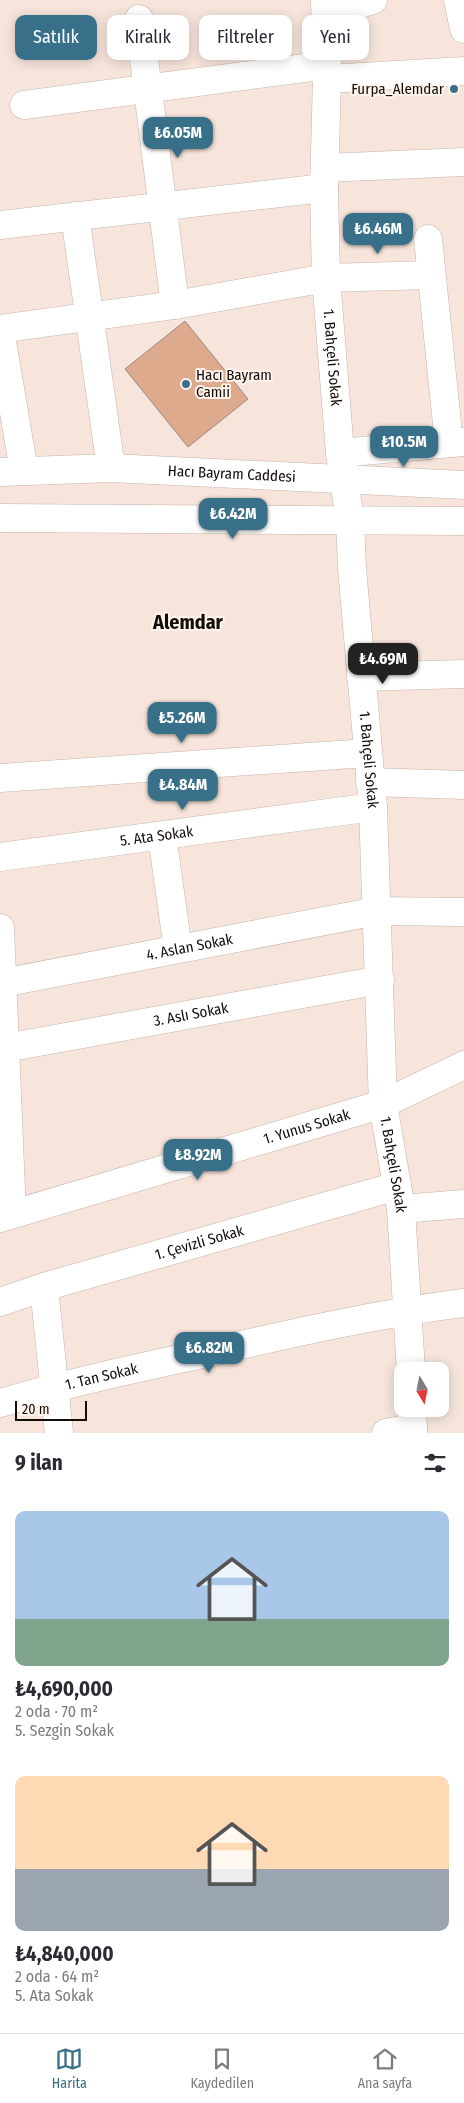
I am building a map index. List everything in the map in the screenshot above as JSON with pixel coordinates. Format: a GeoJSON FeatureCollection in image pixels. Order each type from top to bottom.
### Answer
{"type":"FeatureCollection","features":[{"type":"Feature","properties":{"kind":"street"},"geometry":{"type":"LineString","coordinates":[[325,8],[373,0]]}},
{"type":"Feature","properties":{"kind":"street"},"geometry":{"type":"LineString","coordinates":[[458,0],[464,30]]}},
{"type":"Feature","properties":{"kind":"street","name":"1. Bahçeli Sokak"},"geometry":{"type":"LineString","coordinates":[[325,8],[327,72],[324,178],[326,278],[340,452],[346,480],[350,520],[371,795],[384,1104],[399,1197],[411,1362]]}},
{"type":"Feature","properties":{"kind":"street"},"geometry":{"type":"LineString","coordinates":[[144,60],[175,305]]}},
{"type":"Feature","properties":{"kind":"street"},"geometry":{"type":"LineString","coordinates":[[24,105],[327,72],[464,71]]}},
{"type":"Feature","properties":{"kind":"street"},"geometry":{"type":"LineString","coordinates":[[0,225],[162,205],[324,178],[464,162]]}},
{"type":"Feature","properties":{"kind":"street"},"geometry":{"type":"LineString","coordinates":[[75,216],[111,468]]}},
{"type":"Feature","properties":{"kind":"street"},"geometry":{"type":"LineString","coordinates":[[340,452],[456,443],[431,275],[428,239]]}},
{"type":"Feature","properties":{"kind":"street"},"geometry":{"type":"LineString","coordinates":[[12,471],[0,329],[175,305],[326,278],[431,275]]}},
{"type":"Feature","properties":{"kind":"street","name":"Hacı Bayram Caddesi"},"geometry":{"type":"LineString","coordinates":[[12,471],[111,468],[464,485]]}},
{"type":"Feature","properties":{"kind":"street"},"geometry":{"type":"LineString","coordinates":[[0,518],[464,520]]}},
{"type":"Feature","properties":{"kind":"street"},"geometry":{"type":"LineString","coordinates":[[361,676],[464,674]]}},
{"type":"Feature","properties":{"kind":"street"},"geometry":{"type":"LineString","coordinates":[[0,778],[367,753]]}},
{"type":"Feature","properties":{"kind":"street","name":"5. Ata Sokak"},"geometry":{"type":"LineString","coordinates":[[0,857],[162,836],[371,795],[464,785]]}},
{"type":"Feature","properties":{"kind":"street"},"geometry":{"type":"LineString","coordinates":[[162,836],[178,949]]}},
{"type":"Feature","properties":{"kind":"street","name":"4. Aslan Sokak"},"geometry":{"type":"LineString","coordinates":[[2,983],[377,911],[464,912]]}},
{"type":"Feature","properties":{"kind":"street"},"geometry":{"type":"LineString","coordinates":[[0,928],[6,1216]]}},
{"type":"Feature","properties":{"kind":"street","name":"3. Aslı Sokak"},"geometry":{"type":"LineString","coordinates":[[3,1049],[380,980]]}},
{"type":"Feature","properties":{"kind":"street","name":"1. Yunus Sokak"},"geometry":{"type":"LineString","coordinates":[[6,1216],[384,1104],[464,1065]]}},
{"type":"Feature","properties":{"kind":"street","name":"1. Çevizli Sokak"},"geometry":{"type":"LineString","coordinates":[[0,1302],[44,1287],[399,1197],[464,1204]]}},
{"type":"Feature","properties":{"kind":"street"},"geometry":{"type":"LineString","coordinates":[[44,1287],[59,1433]]}},
{"type":"Feature","properties":{"kind":"street","name":"1. Tan Sokak"},"geometry":{"type":"LineString","coordinates":[[0,1403],[55,1387],[247,1344],[408,1310],[464,1303]]}},
{"type":"Feature","properties":{"kind":"street"},"geometry":{"type":"LineString","coordinates":[[386,1433],[413,1423]]}},
{"type":"Feature","properties":{"kind":"building","name":"Hacı Bayram Camii"},"geometry":{"type":"Polygon","coordinates":[[[185,321],[248,399],[188,447],[125,369],[185,321]]]}},
{"type":"Feature","properties":{"kind":"place","name":"Furpa_Alemdar"},"geometry":{"type":"Point","coordinates":[454,89]}},
{"type":"Feature","properties":{"kind":"place","name":"Hacı Bayram Camii"},"geometry":{"type":"Point","coordinates":[186,384]}},
{"type":"Feature","properties":{"kind":"district","name":"Alemdar"},"geometry":{"type":"Point","coordinates":[188,622]}}]}
